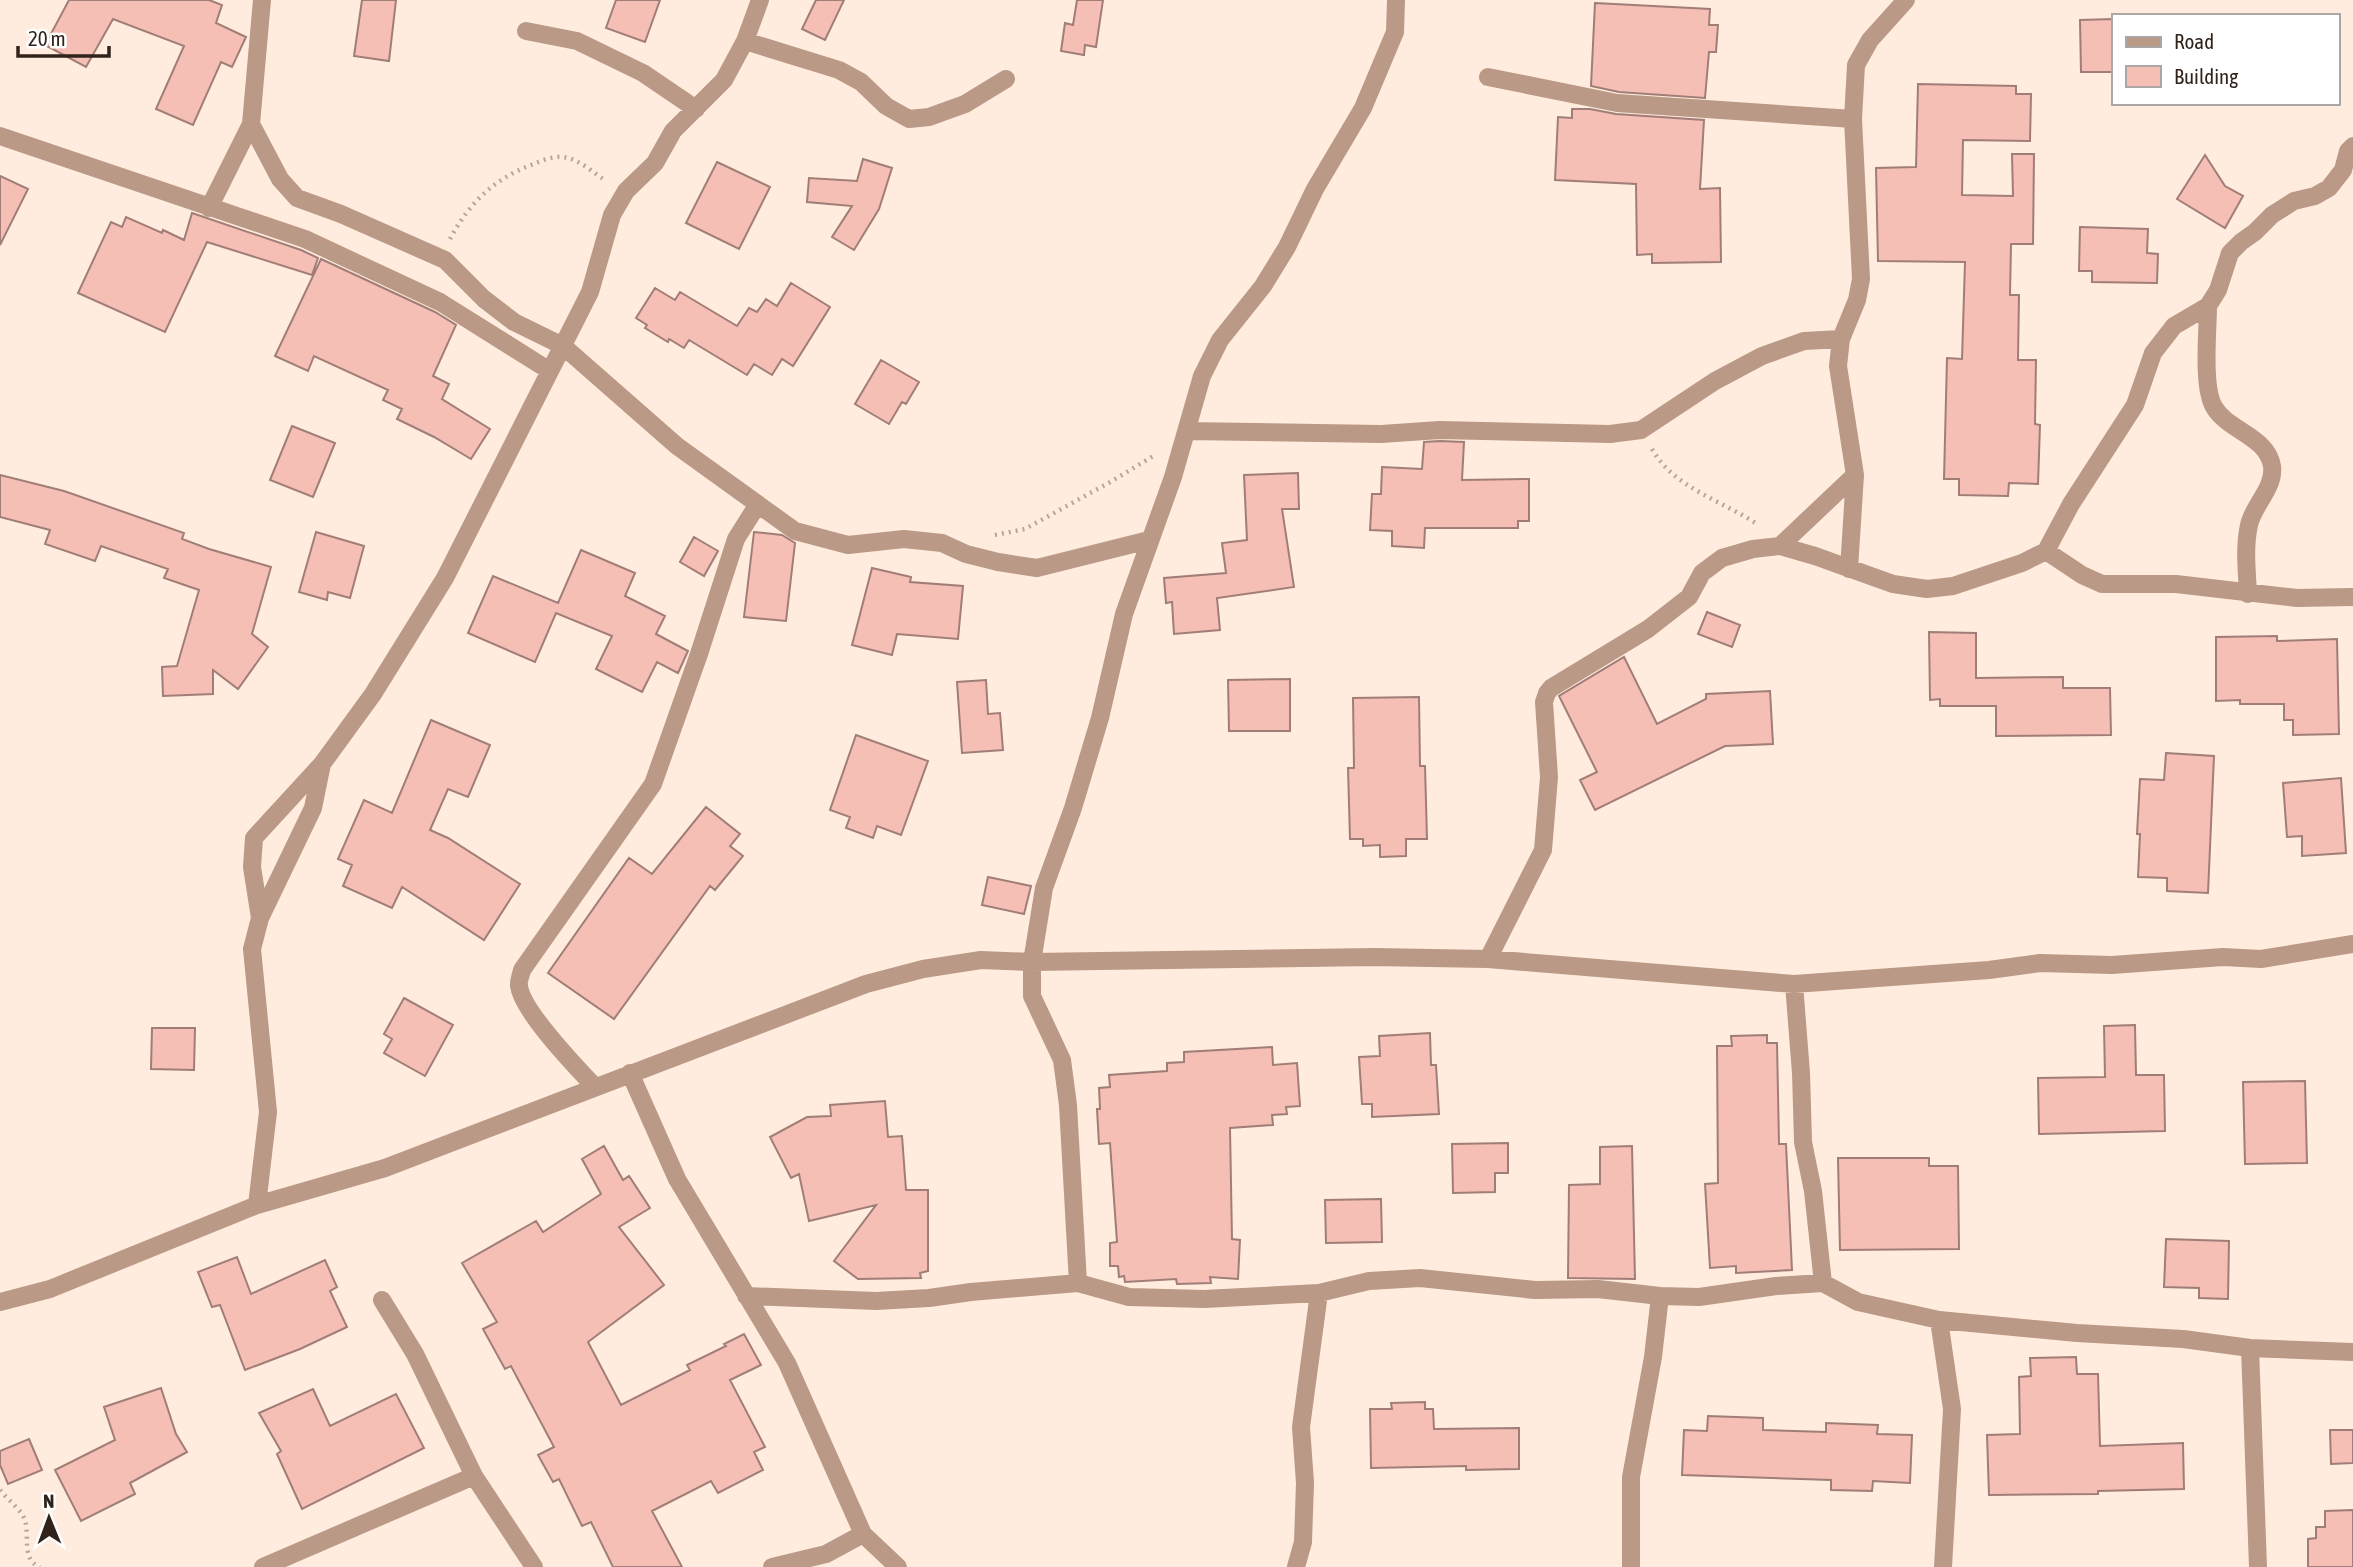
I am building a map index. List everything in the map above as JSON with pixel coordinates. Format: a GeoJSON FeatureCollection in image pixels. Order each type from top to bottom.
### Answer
{"type":"FeatureCollection","features":[{"type":"Feature","properties":{"kind":"street"},"geometry":{"type":"LineString","coordinates":[[209,208],[251,124],[262,0]]}},
{"type":"Feature","properties":{"kind":"street"},"geometry":{"type":"LineString","coordinates":[[260,918],[252,867],[254,838],[322,764],[373,694],[444,578],[590,292],[612,215],[626,191],[655,163],[673,131],[724,80],[746,41],[761,0]]}},
{"type":"Feature","properties":{"kind":"street"},"geometry":{"type":"LineString","coordinates":[[1849,569],[1854,475],[1838,366],[1841,339],[1857,300],[1861,279],[1853,119],[1856,65],[1870,40],[1906,0]]}},
{"type":"Feature","properties":{"kind":"street"},"geometry":{"type":"LineString","coordinates":[[1078,1283],[1068,1105],[1062,1060],[1032,996],[1032,962],[1044,888],[1073,808],[1096,730],[1124,614],[1173,477],[1202,376],[1220,340],[1263,286],[1287,247],[1315,189],[1363,108],[1395,32],[1399,5]]}},
{"type":"Feature","properties":{"kind":"street"},"geometry":{"type":"LineString","coordinates":[[526,31],[576,41],[643,73],[696,108]]}},
{"type":"Feature","properties":{"kind":"street"},"geometry":{"type":"LineString","coordinates":[[746,41],[839,70],[861,82],[887,106],[909,119],[929,117],[965,104],[1006,79]]}},
{"type":"Feature","properties":{"kind":"street"},"geometry":{"type":"LineString","coordinates":[[1488,77],[1617,103],[1853,119]]}},
{"type":"Feature","properties":{"kind":"street"},"geometry":{"type":"LineString","coordinates":[[251,124],[280,179],[297,198],[341,214],[445,260],[484,299],[514,322],[563,346],[677,446],[795,531],[848,545],[904,539],[942,543],[966,554],[1037,568],[1149,540]]}},
{"type":"Feature","properties":{"kind":"street"},"geometry":{"type":"LineString","coordinates":[[0,136],[305,239],[440,302],[550,371]]}},
{"type":"Feature","properties":{"kind":"street"},"geometry":{"type":"LineString","coordinates":[[1488,959],[1543,850],[1549,777],[1544,702],[1546,693],[1558,682],[1658,621],[1689,597],[1702,573],[1722,558],[1753,549],[1780,546],[1893,584],[1927,589],[1953,586],[2022,563],[2046,551],[2071,504],[2135,405],[2153,353],[2174,326],[2208,306],[2218,290],[2230,253],[2272,215],[2294,201],[2315,196],[2329,188],[2343,170],[2348,151],[2353,146]]}},
{"type":"Feature","properties":{"kind":"street"},"geometry":{"type":"LineString","coordinates":[[2208,306],[2207,377],[2213,406],[2230,425],[2263,446],[2272,464],[2272,477],[2249,521],[2245,546],[2248,594]]}},
{"type":"Feature","properties":{"kind":"street"},"geometry":{"type":"LineString","coordinates":[[1186,431],[1381,434],[1452,430],[1610,434],[1641,430],[1714,381],[1762,356],[1804,341],[1841,339]]}},
{"type":"Feature","properties":{"kind":"street"},"geometry":{"type":"LineString","coordinates":[[1780,546],[1854,475]]}},
{"type":"Feature","properties":{"kind":"street"},"geometry":{"type":"LineString","coordinates":[[595,1087],[555,1045],[529,1006],[519,987],[522,970],[653,784],[736,539],[758,504]]}},
{"type":"Feature","properties":{"kind":"street"},"geometry":{"type":"LineString","coordinates":[[2046,551],[2082,575],[2102,584],[2176,584],[2297,598],[2353,597]]}},
{"type":"Feature","properties":{"kind":"street"},"geometry":{"type":"LineString","coordinates":[[257,1205],[268,1111],[253,949],[260,918],[313,808],[322,764]]}},
{"type":"Feature","properties":{"kind":"street"},"geometry":{"type":"LineString","coordinates":[[0,1302],[50,1289],[257,1205],[385,1168],[866,984],[923,970],[981,961],[1374,957],[1488,959],[1794,984],[1989,970],[2040,963],[2112,965],[2223,957],[2261,959],[2353,944]]}},
{"type":"Feature","properties":{"kind":"street"},"geometry":{"type":"LineString","coordinates":[[1794,984],[1801,1073],[1802,1142],[1813,1191],[1822,1283]]}},
{"type":"Feature","properties":{"kind":"street"},"geometry":{"type":"LineString","coordinates":[[630,1073],[677,1179],[787,1363],[863,1534],[898,1567]]}},
{"type":"Feature","properties":{"kind":"street"},"geometry":{"type":"LineString","coordinates":[[746,1296],[876,1301],[1078,1283],[1129,1297],[1204,1299],[1319,1293],[1369,1281],[1420,1278],[1535,1290],[1598,1289],[1699,1297],[1776,1286],[1822,1283],[1858,1302],[1939,1320],[2077,1333],[2183,1339],[2250,1348],[2353,1352]]}},
{"type":"Feature","properties":{"kind":"street"},"geometry":{"type":"LineString","coordinates":[[1296,1567],[1303,1542],[1301,1427],[1319,1293]]}},
{"type":"Feature","properties":{"kind":"street"},"geometry":{"type":"LineString","coordinates":[[1631,1567],[1631,1477],[1653,1357],[1660,1296]]}},
{"type":"Feature","properties":{"kind":"street"},"geometry":{"type":"LineString","coordinates":[[382,1300],[415,1354],[474,1476],[534,1567]]}},
{"type":"Feature","properties":{"kind":"street"},"geometry":{"type":"LineString","coordinates":[[1939,1320],[1952,1409],[1943,1567]]}},
{"type":"Feature","properties":{"kind":"street"},"geometry":{"type":"LineString","coordinates":[[2250,1348],[2258,1567]]}},
{"type":"Feature","properties":{"kind":"street"},"geometry":{"type":"LineString","coordinates":[[263,1567],[474,1476]]}},
{"type":"Feature","properties":{"kind":"street"},"geometry":{"type":"LineString","coordinates":[[772,1567],[825,1554],[863,1534]]}},
{"type":"Feature","properties":{"kind":"path"},"geometry":{"type":"LineString","coordinates":[[445,260],[451,237],[465,214],[483,192],[509,173],[562,157],[577,161],[604,180],[626,191]]}},
{"type":"Feature","properties":{"kind":"path"},"geometry":{"type":"LineString","coordinates":[[1641,430],[1657,458],[1675,475],[1694,490],[1755,522],[1773,536],[1780,546]]}},
{"type":"Feature","properties":{"kind":"path"},"geometry":{"type":"LineString","coordinates":[[985,538],[1035,523],[1150,458],[1186,431]]}},
{"type":"Feature","properties":{"kind":"path"},"geometry":{"type":"LineString","coordinates":[[0,1490],[24,1517],[28,1554],[35,1565],[40,1567]]}},
{"type":"Feature","properties":{"kind":"building"},"geometry":{"type":"Polygon","coordinates":[[[69,0],[209,0],[222,5],[216,23],[246,37],[232,67],[221,62],[193,125],[156,109],[184,46],[113,19],[86,67],[45,45],[69,0]]]}},
{"type":"Feature","properties":{"kind":"building"},"geometry":{"type":"Polygon","coordinates":[[[362,0],[396,0],[389,61],[354,56],[362,0]]]}},
{"type":"Feature","properties":{"kind":"building"},"geometry":{"type":"Polygon","coordinates":[[[616,0],[660,0],[645,42],[606,28],[616,0]]]}},
{"type":"Feature","properties":{"kind":"building"},"geometry":{"type":"Polygon","coordinates":[[[816,0],[844,0],[825,40],[802,29],[816,0]]]}},
{"type":"Feature","properties":{"kind":"building"},"geometry":{"type":"Polygon","coordinates":[[[1077,0],[1103,0],[1096,47],[1085,45],[1084,55],[1061,51],[1065,23],[1073,25],[1077,0]]]}},
{"type":"Feature","properties":{"kind":"building"},"geometry":{"type":"Polygon","coordinates":[[[1595,3],[1710,9],[1709,25],[1718,25],[1716,52],[1709,52],[1705,98],[1619,92],[1591,86],[1595,3]]]}},
{"type":"Feature","properties":{"kind":"building"},"geometry":{"type":"Polygon","coordinates":[[[2112,19],[2112,72],[2081,72],[2080,20],[2112,19]]]}},
{"type":"Feature","properties":{"kind":"building"},"geometry":{"type":"Polygon","coordinates":[[[1918,84],[2016,86],[2016,94],[2031,94],[2030,141],[1963,140],[1962,195],[2013,196],[2012,154],[2034,154],[2033,244],[2011,244],[2010,295],[2019,295],[2018,360],[2036,360],[2035,424],[2040,425],[2038,484],[2009,483],[2008,496],[1959,495],[1959,479],[1944,479],[1947,358],[1962,359],[1965,262],[1878,261],[1876,168],[1916,167],[1918,84]]]}},
{"type":"Feature","properties":{"kind":"building"},"geometry":{"type":"Polygon","coordinates":[[[1572,109],[1704,120],[1700,189],[1720,188],[1721,262],[1652,263],[1652,254],[1637,255],[1636,184],[1555,180],[1558,117],[1572,118],[1572,109]]]}},
{"type":"Feature","properties":{"kind":"building"},"geometry":{"type":"Polygon","coordinates":[[[2205,155],[2225,186],[2243,196],[2225,228],[2177,199],[2205,155]]]}},
{"type":"Feature","properties":{"kind":"building"},"geometry":{"type":"Polygon","coordinates":[[[863,159],[892,168],[879,209],[854,250],[832,237],[852,206],[807,202],[809,178],[857,181],[863,159]]]}},
{"type":"Feature","properties":{"kind":"building"},"geometry":{"type":"Polygon","coordinates":[[[717,162],[770,187],[739,249],[686,223],[717,162]]]}},
{"type":"Feature","properties":{"kind":"building"},"geometry":{"type":"Polygon","coordinates":[[[0,176],[28,189],[0,245],[0,176]]]}},
{"type":"Feature","properties":{"kind":"building"},"geometry":{"type":"Polygon","coordinates":[[[192,213],[318,258],[312,275],[207,242],[165,332],[78,293],[111,222],[122,227],[126,217],[184,240],[192,213]]]}},
{"type":"Feature","properties":{"kind":"building"},"geometry":{"type":"Polygon","coordinates":[[[2080,227],[2148,229],[2147,253],[2158,254],[2157,283],[2092,282],[2092,271],[2079,271],[2080,227]]]}},
{"type":"Feature","properties":{"kind":"building"},"geometry":{"type":"Polygon","coordinates":[[[321,259],[435,312],[456,325],[433,376],[449,384],[442,399],[490,429],[471,459],[397,419],[402,409],[383,400],[388,390],[314,356],[308,371],[275,356],[321,259]]]}},
{"type":"Feature","properties":{"kind":"building"},"geometry":{"type":"Polygon","coordinates":[[[791,283],[830,307],[793,366],[782,359],[772,375],[754,364],[747,375],[689,340],[684,348],[669,339],[668,342],[645,328],[647,325],[636,318],[655,288],[675,300],[680,292],[737,326],[749,308],[757,312],[766,299],[777,306],[791,283]]]}},
{"type":"Feature","properties":{"kind":"building"},"geometry":{"type":"Polygon","coordinates":[[[881,360],[919,382],[906,404],[902,402],[889,424],[855,404],[881,360]]]}},
{"type":"Feature","properties":{"kind":"building"},"geometry":{"type":"Polygon","coordinates":[[[292,426],[335,443],[313,497],[270,480],[292,426]]]}},
{"type":"Feature","properties":{"kind":"building"},"geometry":{"type":"Polygon","coordinates":[[[1424,442],[1464,442],[1462,480],[1529,479],[1529,521],[1518,521],[1518,528],[1425,528],[1424,548],[1392,546],[1392,531],[1370,530],[1372,494],[1381,494],[1382,467],[1422,469],[1424,442]]]}},
{"type":"Feature","properties":{"kind":"building"},"geometry":{"type":"Polygon","coordinates":[[[1298,473],[1299,509],[1282,509],[1294,587],[1217,598],[1220,630],[1174,634],[1172,602],[1166,603],[1164,578],[1226,573],[1222,543],[1247,540],[1244,475],[1298,473]]]}},
{"type":"Feature","properties":{"kind":"building"},"geometry":{"type":"Polygon","coordinates":[[[0,475],[64,491],[184,533],[182,539],[209,549],[271,567],[252,634],[268,647],[238,689],[213,670],[213,694],[163,696],[162,667],[177,666],[199,590],[164,578],[168,569],[101,546],[95,561],[45,544],[50,530],[0,517],[0,475]]]}},
{"type":"Feature","properties":{"kind":"building"},"geometry":{"type":"Polygon","coordinates":[[[316,532],[364,546],[350,598],[328,592],[327,600],[299,592],[316,532]]]}},
{"type":"Feature","properties":{"kind":"building"},"geometry":{"type":"Polygon","coordinates":[[[754,532],[782,535],[795,543],[786,621],[744,617],[754,532]]]}},
{"type":"Feature","properties":{"kind":"building"},"geometry":{"type":"Polygon","coordinates":[[[694,537],[718,551],[704,576],[680,562],[694,537]]]}},
{"type":"Feature","properties":{"kind":"building"},"geometry":{"type":"Polygon","coordinates":[[[581,550],[635,573],[625,596],[665,616],[656,634],[688,651],[678,673],[657,662],[642,692],[596,669],[612,636],[556,613],[535,662],[468,633],[493,576],[558,603],[581,550]]]}},
{"type":"Feature","properties":{"kind":"building"},"geometry":{"type":"Polygon","coordinates":[[[872,568],[911,577],[910,582],[963,586],[958,639],[897,634],[892,655],[852,645],[872,568]]]}},
{"type":"Feature","properties":{"kind":"building"},"geometry":{"type":"Polygon","coordinates":[[[1707,612],[1740,625],[1732,647],[1698,634],[1707,612]]]}},
{"type":"Feature","properties":{"kind":"building"},"geometry":{"type":"Polygon","coordinates":[[[1929,632],[1976,633],[1976,678],[2063,677],[2063,688],[2110,688],[2111,735],[1996,736],[1996,706],[1940,706],[1940,699],[1930,700],[1929,632]]]}},
{"type":"Feature","properties":{"kind":"building"},"geometry":{"type":"Polygon","coordinates":[[[2277,636],[2277,641],[2337,639],[2339,734],[2293,735],[2293,720],[2284,720],[2284,704],[2216,701],[2216,637],[2277,636]]]}},
{"type":"Feature","properties":{"kind":"building"},"geometry":{"type":"Polygon","coordinates":[[[1624,657],[1657,724],[1706,699],[1706,694],[1770,691],[1773,744],[1725,746],[1595,810],[1580,780],[1597,772],[1559,696],[1624,657]]]}},
{"type":"Feature","properties":{"kind":"building"},"geometry":{"type":"Polygon","coordinates":[[[1290,679],[1290,731],[1229,731],[1228,680],[1290,679]]]}},
{"type":"Feature","properties":{"kind":"building"},"geometry":{"type":"Polygon","coordinates":[[[986,680],[988,714],[1000,713],[1003,750],[962,753],[957,682],[986,680]]]}},
{"type":"Feature","properties":{"kind":"building"},"geometry":{"type":"Polygon","coordinates":[[[1419,697],[1420,766],[1425,766],[1427,839],[1406,839],[1406,856],[1380,857],[1380,845],[1363,846],[1363,839],[1350,839],[1348,768],[1354,768],[1353,698],[1419,697]]]}},
{"type":"Feature","properties":{"kind":"building"},"geometry":{"type":"Polygon","coordinates":[[[431,720],[490,745],[468,797],[448,789],[430,830],[448,838],[520,884],[484,940],[402,887],[392,908],[343,886],[352,865],[338,859],[364,800],[392,813],[431,720]]]}},
{"type":"Feature","properties":{"kind":"building"},"geometry":{"type":"Polygon","coordinates":[[[856,735],[928,761],[901,835],[877,826],[873,838],[846,828],[850,817],[830,810],[856,735]]]}},
{"type":"Feature","properties":{"kind":"building"},"geometry":{"type":"Polygon","coordinates":[[[2166,753],[2214,756],[2208,893],[2167,891],[2167,878],[2138,877],[2140,779],[2164,780],[2166,753]]]}},
{"type":"Feature","properties":{"kind":"building"},"geometry":{"type":"Polygon","coordinates":[[[2341,778],[2346,853],[2302,856],[2302,836],[2287,837],[2283,783],[2341,778]]]}},
{"type":"Feature","properties":{"kind":"building"},"geometry":{"type":"Polygon","coordinates":[[[706,807],[740,834],[730,846],[743,856],[715,890],[710,886],[614,1019],[548,973],[629,858],[652,874],[706,807]]]}},
{"type":"Feature","properties":{"kind":"building"},"geometry":{"type":"Polygon","coordinates":[[[988,877],[1031,886],[1024,914],[982,905],[988,877]]]}},
{"type":"Feature","properties":{"kind":"building"},"geometry":{"type":"Polygon","coordinates":[[[404,998],[453,1025],[425,1076],[384,1053],[392,1039],[384,1034],[404,998]]]}},
{"type":"Feature","properties":{"kind":"building"},"geometry":{"type":"Polygon","coordinates":[[[2135,1025],[2136,1075],[2164,1075],[2165,1131],[2039,1134],[2038,1078],[2105,1077],[2104,1026],[2135,1025]]]}},
{"type":"Feature","properties":{"kind":"building"},"geometry":{"type":"Polygon","coordinates":[[[152,1028],[195,1028],[194,1070],[151,1069],[152,1028]]]}},
{"type":"Feature","properties":{"kind":"building"},"geometry":{"type":"Polygon","coordinates":[[[1430,1033],[1431,1065],[1436,1065],[1439,1114],[1372,1117],[1372,1104],[1362,1104],[1359,1057],[1380,1056],[1379,1036],[1430,1033]]]}},
{"type":"Feature","properties":{"kind":"building"},"geometry":{"type":"Polygon","coordinates":[[[1767,1035],[1767,1043],[1777,1043],[1779,1144],[1786,1144],[1792,1270],[1736,1273],[1736,1266],[1710,1268],[1705,1184],[1718,1183],[1717,1046],[1732,1046],[1731,1036],[1767,1035]]]}},
{"type":"Feature","properties":{"kind":"building"},"geometry":{"type":"Polygon","coordinates":[[[1272,1047],[1273,1065],[1297,1063],[1300,1106],[1286,1107],[1287,1114],[1272,1115],[1273,1125],[1230,1128],[1232,1239],[1240,1240],[1238,1279],[1210,1277],[1211,1283],[1177,1284],[1176,1279],[1125,1282],[1124,1276],[1119,1277],[1118,1266],[1110,1266],[1110,1243],[1117,1242],[1110,1143],[1099,1144],[1099,1088],[1110,1087],[1109,1075],[1167,1071],[1167,1063],[1184,1062],[1184,1052],[1272,1047]]]}},
{"type":"Feature","properties":{"kind":"building"},"geometry":{"type":"Polygon","coordinates":[[[2305,1081],[2307,1163],[2245,1164],[2243,1082],[2305,1081]]]}},
{"type":"Feature","properties":{"kind":"building"},"geometry":{"type":"Polygon","coordinates":[[[885,1101],[888,1137],[902,1136],[906,1190],[928,1190],[928,1271],[920,1273],[921,1278],[858,1279],[834,1261],[876,1205],[809,1221],[799,1174],[791,1178],[770,1137],[807,1117],[831,1116],[830,1105],[885,1101]]]}},
{"type":"Feature","properties":{"kind":"building"},"geometry":{"type":"Polygon","coordinates":[[[1508,1143],[1508,1173],[1495,1173],[1495,1192],[1453,1193],[1452,1144],[1508,1143]]]}},
{"type":"Feature","properties":{"kind":"building"},"geometry":{"type":"Polygon","coordinates":[[[604,1146],[623,1180],[629,1176],[650,1208],[619,1227],[664,1285],[588,1342],[621,1405],[690,1370],[687,1365],[744,1334],[761,1365],[730,1380],[765,1447],[754,1452],[763,1470],[718,1493],[711,1481],[652,1511],[682,1567],[613,1567],[591,1522],[582,1526],[559,1479],[553,1482],[538,1455],[554,1447],[511,1366],[505,1369],[483,1329],[497,1322],[462,1263],[536,1221],[543,1232],[601,1194],[582,1159],[604,1146]]]}},
{"type":"Feature","properties":{"kind":"building"},"geometry":{"type":"Polygon","coordinates":[[[1632,1146],[1635,1279],[1568,1278],[1569,1185],[1600,1184],[1600,1147],[1632,1146]]]}},
{"type":"Feature","properties":{"kind":"building"},"geometry":{"type":"Polygon","coordinates":[[[1838,1158],[1929,1158],[1929,1166],[1958,1166],[1959,1249],[1840,1250],[1838,1158]]]}},
{"type":"Feature","properties":{"kind":"building"},"geometry":{"type":"Polygon","coordinates":[[[1381,1199],[1382,1242],[1326,1243],[1325,1200],[1381,1199]]]}},
{"type":"Feature","properties":{"kind":"building"},"geometry":{"type":"Polygon","coordinates":[[[2166,1239],[2229,1241],[2228,1299],[2199,1298],[2199,1288],[2164,1287],[2166,1239]]]}},
{"type":"Feature","properties":{"kind":"building"},"geometry":{"type":"Polygon","coordinates":[[[237,1257],[251,1294],[325,1260],[337,1287],[330,1291],[347,1327],[245,1370],[220,1305],[212,1307],[198,1272],[237,1257]]]}},
{"type":"Feature","properties":{"kind":"building"},"geometry":{"type":"Polygon","coordinates":[[[2076,1357],[2077,1374],[2098,1374],[2100,1446],[2183,1443],[2184,1489],[2098,1491],[2098,1494],[1989,1495],[1987,1435],[2020,1434],[2019,1377],[2031,1376],[2030,1358],[2076,1357]]]}},
{"type":"Feature","properties":{"kind":"building"},"geometry":{"type":"Polygon","coordinates":[[[161,1388],[176,1434],[187,1452],[130,1483],[135,1494],[81,1521],[55,1470],[115,1440],[104,1407],[161,1388]]]}},
{"type":"Feature","properties":{"kind":"building"},"geometry":{"type":"Polygon","coordinates":[[[313,1389],[330,1426],[396,1394],[424,1448],[302,1509],[277,1454],[281,1451],[259,1413],[313,1389]]]}},
{"type":"Feature","properties":{"kind":"building"},"geometry":{"type":"Polygon","coordinates":[[[1425,1402],[1425,1409],[1433,1409],[1434,1429],[1519,1428],[1519,1469],[1466,1470],[1466,1466],[1371,1468],[1370,1409],[1392,1409],[1391,1403],[1425,1402]]]}},
{"type":"Feature","properties":{"kind":"building"},"geometry":{"type":"Polygon","coordinates":[[[1708,1416],[1763,1418],[1763,1430],[1826,1432],[1826,1423],[1878,1425],[1877,1434],[1912,1435],[1910,1483],[1873,1481],[1872,1491],[1831,1490],[1831,1480],[1682,1475],[1684,1430],[1707,1431],[1708,1416]]]}},
{"type":"Feature","properties":{"kind":"building"},"geometry":{"type":"Polygon","coordinates":[[[2330,1430],[2353,1430],[2353,1463],[2331,1464],[2330,1430]]]}},
{"type":"Feature","properties":{"kind":"building"},"geometry":{"type":"Polygon","coordinates":[[[29,1439],[42,1470],[8,1484],[0,1465],[0,1451],[29,1439]]]}},
{"type":"Feature","properties":{"kind":"building"},"geometry":{"type":"Polygon","coordinates":[[[2353,1510],[2353,1567],[2308,1567],[2308,1539],[2316,1538],[2316,1527],[2325,1527],[2325,1511],[2353,1510]]]}}]}
